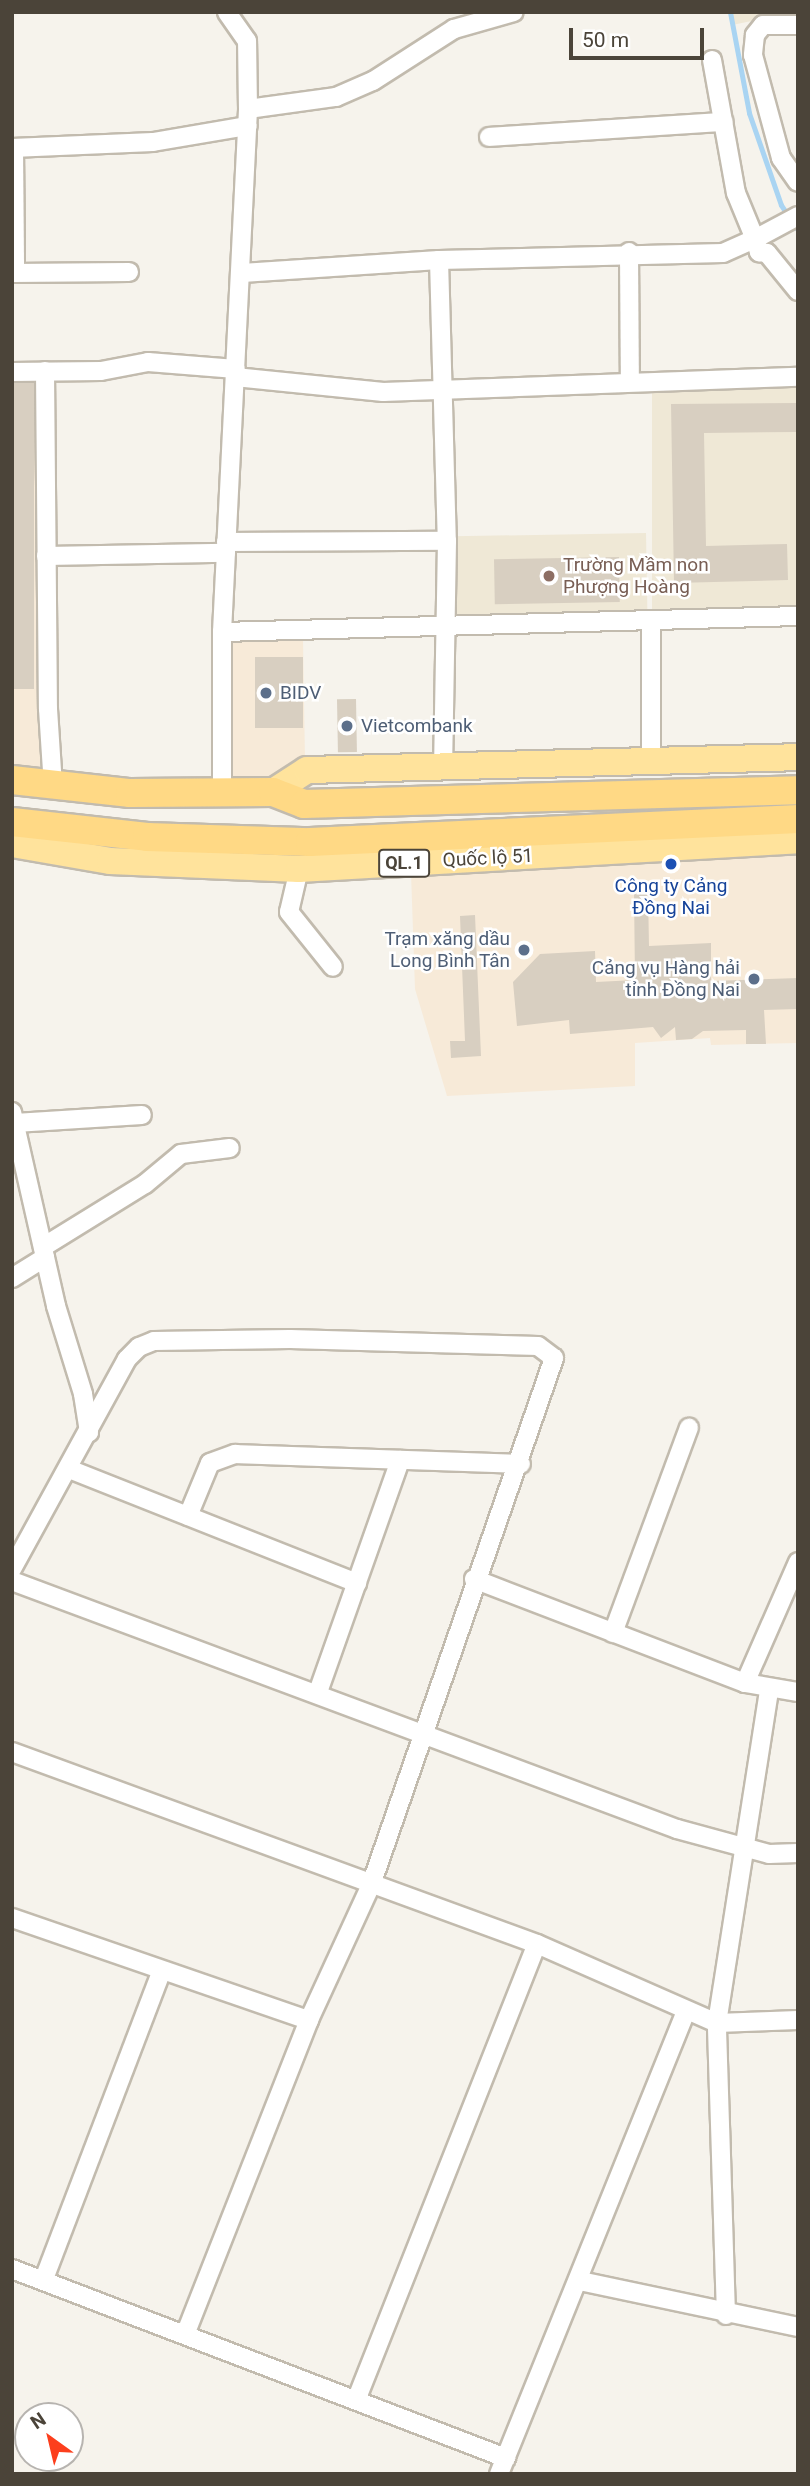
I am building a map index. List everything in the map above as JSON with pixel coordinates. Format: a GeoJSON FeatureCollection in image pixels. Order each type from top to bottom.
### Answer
{"type":"FeatureCollection","features":[{"type":"Feature","properties":{"kind":"highway"},"geometry":{"type":"LineString","coordinates":[[12,780],[130,793],[273,792],[304,804],[798,790]]}},
{"type":"Feature","properties":{"kind":"highway","name":"Quốc lộ 51"},"geometry":{"type":"LineString","coordinates":[[12,821],[147,837],[310,842],[798,819]]}},
{"type":"Feature","properties":{"kind":"main road"},"geometry":{"type":"LineString","coordinates":[[273,792],[307,770],[798,757]]}},
{"type":"Feature","properties":{"kind":"main road","name":"Quốc lộ 51"},"geometry":{"type":"LineString","coordinates":[[12,844],[110,861],[299,869],[798,840]]}},
{"type":"Feature","properties":{"kind":"street"},"geometry":{"type":"LineString","coordinates":[[222,793],[222,632],[248,118],[247,41],[227,12]]}},
{"type":"Feature","properties":{"kind":"street"},"geometry":{"type":"LineString","coordinates":[[129,272],[13,273],[13,148],[153,142],[336,97],[373,81],[454,29],[514,12]]}},
{"type":"Feature","properties":{"kind":"street"},"geometry":{"type":"LineString","coordinates":[[798,26],[763,25],[755,35],[753,55],[781,158],[798,182]]}},
{"type":"Feature","properties":{"kind":"street"},"geometry":{"type":"LineString","coordinates":[[712,60],[736,193],[760,251],[766,253],[798,291]]}},
{"type":"Feature","properties":{"kind":"street"},"geometry":{"type":"LineString","coordinates":[[489,137],[724,122]]}},
{"type":"Feature","properties":{"kind":"street"},"geometry":{"type":"LineString","coordinates":[[242,273],[439,260],[629,253],[723,253],[798,216]]}},
{"type":"Feature","properties":{"kind":"street"},"geometry":{"type":"LineString","coordinates":[[629,253],[630,381]]}},
{"type":"Feature","properties":{"kind":"street"},"geometry":{"type":"LineString","coordinates":[[439,260],[447,541],[443,768]]}},
{"type":"Feature","properties":{"kind":"street"},"geometry":{"type":"LineString","coordinates":[[12,372],[101,371],[148,362],[346,390],[444,390],[630,381],[798,377]]}},
{"type":"Feature","properties":{"kind":"street"},"geometry":{"type":"LineString","coordinates":[[45,371],[46,556],[53,786]]}},
{"type":"Feature","properties":{"kind":"street"},"geometry":{"type":"LineString","coordinates":[[46,556],[226,547],[447,541]]}},
{"type":"Feature","properties":{"kind":"street"},"geometry":{"type":"LineString","coordinates":[[222,632],[798,616]]}},
{"type":"Feature","properties":{"kind":"street"},"geometry":{"type":"LineString","coordinates":[[651,620],[651,762]]}},
{"type":"Feature","properties":{"kind":"street"},"geometry":{"type":"LineString","coordinates":[[299,869],[289,912],[333,967]]}},
{"type":"Feature","properties":{"kind":"street"},"geometry":{"type":"LineString","coordinates":[[89,1433],[83,1394],[44,1252],[13,1117],[142,1115]]}},
{"type":"Feature","properties":{"kind":"street"},"geometry":{"type":"LineString","coordinates":[[12,1278],[44,1252],[145,1184],[180,1154],[230,1148]]}},
{"type":"Feature","properties":{"kind":"street"},"geometry":{"type":"LineString","coordinates":[[12,1569],[89,1433],[127,1359],[139,1347],[154,1341],[290,1339],[538,1346],[548,1350],[554,1367],[521,1464],[474,1579],[427,1732],[371,1885],[309,2020],[186,2333]]}},
{"type":"Feature","properties":{"kind":"street"},"geometry":{"type":"LineString","coordinates":[[613,1633],[690,1428]]}},
{"type":"Feature","properties":{"kind":"street"},"geometry":{"type":"LineString","coordinates":[[188,1516],[210,1464],[221,1456],[521,1464]]}},
{"type":"Feature","properties":{"kind":"street"},"geometry":{"type":"LineString","coordinates":[[318,1692],[400,1460]]}},
{"type":"Feature","properties":{"kind":"street"},"geometry":{"type":"LineString","coordinates":[[69,1469],[357,1583]]}},
{"type":"Feature","properties":{"kind":"street"},"geometry":{"type":"LineString","coordinates":[[745,1683],[798,1562]]}},
{"type":"Feature","properties":{"kind":"street"},"geometry":{"type":"LineString","coordinates":[[474,1579],[745,1683],[769,1690],[798,1692]]}},
{"type":"Feature","properties":{"kind":"street"},"geometry":{"type":"LineString","coordinates":[[12,1581],[427,1732],[677,1829],[745,1848],[798,1853]]}},
{"type":"Feature","properties":{"kind":"street"},"geometry":{"type":"LineString","coordinates":[[726,2315],[717,2023],[769,1690]]}},
{"type":"Feature","properties":{"kind":"street"},"geometry":{"type":"LineString","coordinates":[[12,1752],[537,1944],[717,2023],[798,2020]]}},
{"type":"Feature","properties":{"kind":"street"},"geometry":{"type":"LineString","coordinates":[[12,1919],[160,1972],[309,2020]]}},
{"type":"Feature","properties":{"kind":"street"},"geometry":{"type":"LineString","coordinates":[[357,2398],[537,1944]]}},
{"type":"Feature","properties":{"kind":"street"},"geometry":{"type":"LineString","coordinates":[[44,2279],[160,1972]]}},
{"type":"Feature","properties":{"kind":"street"},"geometry":{"type":"LineString","coordinates":[[12,2269],[357,2398],[503,2466],[580,2281],[686,2011]]}},
{"type":"Feature","properties":{"kind":"street"},"geometry":{"type":"LineString","coordinates":[[580,2281],[726,2315],[798,2327]]}},
{"type":"Feature","properties":{"kind":"shaded area"},"geometry":{"type":"Polygon","coordinates":[[[730,12],[798,12],[798,19],[777,16],[732,25],[730,12]]]}},
{"type":"Feature","properties":{"kind":"shaded area"},"geometry":{"type":"Polygon","coordinates":[[[12,378],[38,378],[46,775],[12,769],[12,378]]]}},
{"type":"Feature","properties":{"kind":"shaded area"},"geometry":{"type":"Polygon","coordinates":[[[652,384],[798,384],[798,609],[652,609],[652,384]]]}},
{"type":"Feature","properties":{"kind":"shaded area","name":"Trường Mầm non Phượng Hoàng"},"geometry":{"type":"Polygon","coordinates":[[[646,533],[647,613],[454,616],[453,536],[646,533]]]}},
{"type":"Feature","properties":{"kind":"shaded area","name":"BIDV"},"geometry":{"type":"Polygon","coordinates":[[[229,639],[303,639],[305,760],[270,782],[228,782],[229,639]]]}},
{"type":"Feature","properties":{"kind":"shaded area","name":"Trạm xăng dầu Long Bình Tân"},"geometry":{"type":"Polygon","coordinates":[[[798,850],[798,1043],[711,1045],[710,1038],[635,1043],[635,1086],[447,1096],[415,989],[411,873],[798,850]]]}},
{"type":"Feature","properties":{"kind":"building"},"geometry":{"type":"Polygon","coordinates":[[[12,383],[34,383],[34,689],[12,689],[12,383]]]}},
{"type":"Feature","properties":{"kind":"building"},"geometry":{"type":"Polygon","coordinates":[[[796,403],[796,432],[704,433],[706,546],[787,544],[788,580],[674,583],[671,404],[796,403]]]}},
{"type":"Feature","properties":{"kind":"building"},"geometry":{"type":"Polygon","coordinates":[[[619,557],[620,602],[495,604],[494,559],[619,557]]]}},
{"type":"Feature","properties":{"kind":"building"},"geometry":{"type":"Polygon","coordinates":[[[255,657],[303,657],[303,728],[255,728],[255,657]]]}},
{"type":"Feature","properties":{"kind":"building","name":"Vietcombank"},"geometry":{"type":"Polygon","coordinates":[[[337,699],[356,699],[357,752],[338,752],[337,699]]]}},
{"type":"Feature","properties":{"kind":"building"},"geometry":{"type":"Polygon","coordinates":[[[634,893],[648,893],[649,946],[711,943],[711,981],[798,978],[798,1009],[764,1010],[766,1044],[746,1044],[746,1030],[703,1031],[692,1039],[676,1040],[675,1027],[661,1038],[653,1027],[570,1034],[569,1020],[517,1026],[513,982],[540,954],[595,951],[596,982],[635,980],[634,893]]]}},
{"type":"Feature","properties":{"kind":"building"},"geometry":{"type":"Polygon","coordinates":[[[475,915],[481,1056],[451,1058],[450,1041],[465,1041],[460,916],[475,915]]]}},
{"type":"Feature","properties":{"kind":"waterway"},"geometry":{"type":"LineString","coordinates":[[730,12],[749,113],[781,205],[798,230]]}},
{"type":"Feature","properties":{"kind":"place","name":"Trường Mầm non Phượng Hoàng"},"geometry":{"type":"Point","coordinates":[549,576]}},
{"type":"Feature","properties":{"kind":"place","name":"BIDV"},"geometry":{"type":"Point","coordinates":[266,693]}},
{"type":"Feature","properties":{"kind":"place","name":"Vietcombank"},"geometry":{"type":"Point","coordinates":[347,726]}},
{"type":"Feature","properties":{"kind":"place","name":"Công ty Cảng Đồng Nai"},"geometry":{"type":"Point","coordinates":[671,864]}},
{"type":"Feature","properties":{"kind":"place","name":"Trạm xăng dầu Long Bình Tân"},"geometry":{"type":"Point","coordinates":[524,950]}},
{"type":"Feature","properties":{"kind":"place","name":"Cảng vụ Hàng hải tỉnh Đồng Nai"},"geometry":{"type":"Point","coordinates":[754,979]}}]}
